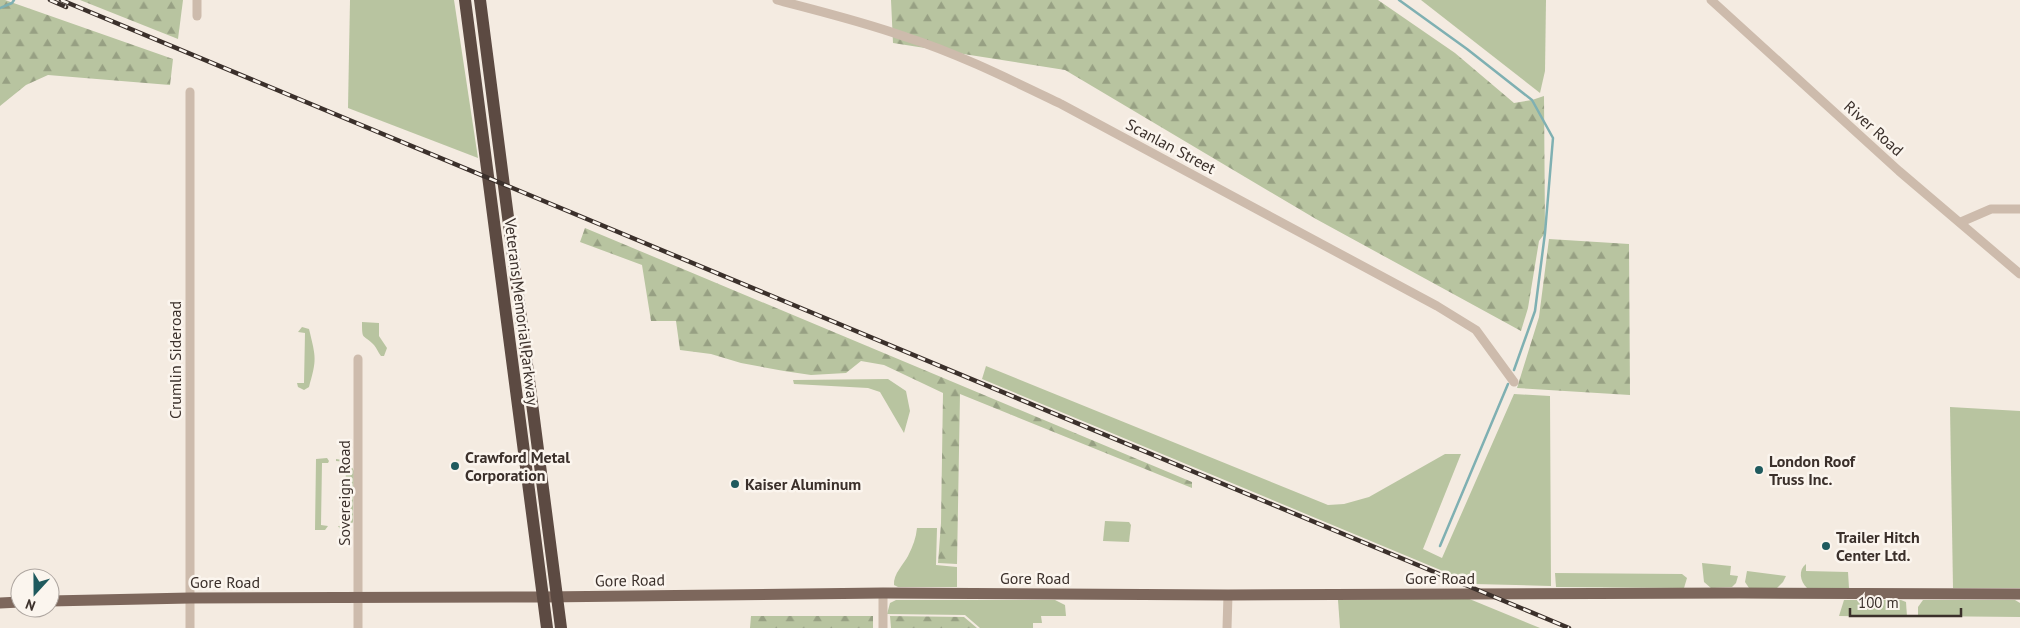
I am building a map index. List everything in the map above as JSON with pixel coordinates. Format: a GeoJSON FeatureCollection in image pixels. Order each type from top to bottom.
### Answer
{"type":"FeatureCollection","features":[{"type":"Feature","properties":{"kind":"highway","name":"Veterans Memorial Parkway"},"geometry":{"type":"LineString","coordinates":[[465,0],[547,628]]}},
{"type":"Feature","properties":{"kind":"highway","name":"Veterans Memorial Parkway"},"geometry":{"type":"LineString","coordinates":[[480,0],[561,628]]}},
{"type":"Feature","properties":{"kind":"main road","name":"Gore Road"},"geometry":{"type":"LineString","coordinates":[[60,601],[190,598],[557,597],[883,593],[1228,595],[2020,594]]}},
{"type":"Feature","properties":{"kind":"street"},"geometry":{"type":"LineString","coordinates":[[196,16],[197,0]]}},
{"type":"Feature","properties":{"kind":"street","name":"Scanlan Street"},"geometry":{"type":"LineString","coordinates":[[777,0],[908,37],[1010,79],[1061,104],[1460,320],[1476,330],[1514,382]]}},
{"type":"Feature","properties":{"kind":"street","name":"River Road"},"geometry":{"type":"LineString","coordinates":[[1711,0],[1899,171],[2020,274]]}},
{"type":"Feature","properties":{"kind":"street","name":"Crumlin Sideroad"},"geometry":{"type":"LineString","coordinates":[[190,92],[190,628]]}},
{"type":"Feature","properties":{"kind":"street"},"geometry":{"type":"LineString","coordinates":[[1960,222],[1991,210],[2020,209]]}},
{"type":"Feature","properties":{"kind":"street","name":"Sovereign Road"},"geometry":{"type":"LineString","coordinates":[[358,359],[358,628]]}},
{"type":"Feature","properties":{"kind":"street"},"geometry":{"type":"LineString","coordinates":[[883,593],[883,628]]}},
{"type":"Feature","properties":{"kind":"street"},"geometry":{"type":"LineString","coordinates":[[1227,628],[1228,595]]}},
{"type":"Feature","properties":{"kind":"green space"},"geometry":{"type":"Polygon","coordinates":[[[0,0],[5,0],[173,59],[170,85],[48,75],[26,85],[0,106],[0,0]]]}},
{"type":"Feature","properties":{"kind":"green space"},"geometry":{"type":"Polygon","coordinates":[[[80,0],[183,0],[178,39],[80,0]]]}},
{"type":"Feature","properties":{"kind":"green space"},"geometry":{"type":"Polygon","coordinates":[[[350,0],[454,0],[478,158],[348,108],[350,0]]]}},
{"type":"Feature","properties":{"kind":"green space"},"geometry":{"type":"Polygon","coordinates":[[[891,0],[1378,0],[1455,53],[1514,103],[1544,96],[1545,233],[1539,241],[1528,308],[1521,331],[1316,219],[1065,70],[893,43],[891,0]]]}},
{"type":"Feature","properties":{"kind":"green space"},"geometry":{"type":"Polygon","coordinates":[[[1421,0],[1546,0],[1545,71],[1540,93],[1421,0]]]}},
{"type":"Feature","properties":{"kind":"green space"},"geometry":{"type":"Polygon","coordinates":[[[585,228],[1192,482],[1192,488],[960,394],[957,564],[938,563],[941,523],[943,393],[884,365],[861,361],[846,373],[811,375],[741,363],[711,354],[680,350],[676,321],[651,321],[642,265],[580,242],[585,228]]]}},
{"type":"Feature","properties":{"kind":"green space"},"geometry":{"type":"Polygon","coordinates":[[[1549,239],[1629,244],[1630,395],[1517,388],[1539,317],[1549,239]]]}},
{"type":"Feature","properties":{"kind":"green space"},"geometry":{"type":"Polygon","coordinates":[[[362,322],[379,323],[379,336],[387,348],[384,356],[381,356],[374,345],[364,336],[362,322]]]}},
{"type":"Feature","properties":{"kind":"green space"},"geometry":{"type":"Polygon","coordinates":[[[302,327],[309,329],[315,358],[309,387],[304,390],[298,387],[297,383],[304,383],[305,333],[298,332],[302,327]]]}},
{"type":"Feature","properties":{"kind":"green space"},"geometry":{"type":"Polygon","coordinates":[[[986,366],[1328,505],[1344,504],[1369,497],[1445,454],[1461,454],[1423,549],[1442,558],[1514,394],[1550,396],[1551,586],[1474,584],[982,379],[986,366]]]}},
{"type":"Feature","properties":{"kind":"green space"},"geometry":{"type":"Polygon","coordinates":[[[888,379],[906,391],[910,411],[904,433],[880,392],[868,388],[794,384],[793,380],[888,379]]]}},
{"type":"Feature","properties":{"kind":"green space"},"geometry":{"type":"Polygon","coordinates":[[[1950,407],[2020,411],[2020,588],[1953,588],[1950,407]]]}},
{"type":"Feature","properties":{"kind":"green space"},"geometry":{"type":"Polygon","coordinates":[[[327,458],[328,463],[322,463],[321,525],[328,526],[325,530],[315,530],[316,459],[327,458]]]}},
{"type":"Feature","properties":{"kind":"green space"},"geometry":{"type":"Polygon","coordinates":[[[336,459],[347,462],[354,471],[353,522],[345,531],[338,526],[345,526],[346,462],[336,461],[336,459]]]}},
{"type":"Feature","properties":{"kind":"green space"},"geometry":{"type":"Polygon","coordinates":[[[1105,521],[1129,522],[1131,525],[1129,542],[1103,541],[1105,521]]]}},
{"type":"Feature","properties":{"kind":"green space"},"geometry":{"type":"Polygon","coordinates":[[[917,528],[937,528],[936,565],[957,567],[957,587],[898,587],[894,585],[897,573],[913,545],[917,528]]]}},
{"type":"Feature","properties":{"kind":"green space"},"geometry":{"type":"Polygon","coordinates":[[[1702,563],[1731,566],[1730,575],[1738,576],[1736,583],[1732,587],[1711,588],[1704,582],[1702,563]]]}},
{"type":"Feature","properties":{"kind":"green space"},"geometry":{"type":"Polygon","coordinates":[[[1806,564],[1806,571],[1848,572],[1849,588],[1807,588],[1801,576],[1803,566],[1806,564]]]}},
{"type":"Feature","properties":{"kind":"green space"},"geometry":{"type":"Polygon","coordinates":[[[1747,571],[1786,576],[1777,588],[1749,588],[1745,582],[1747,571]]]}},
{"type":"Feature","properties":{"kind":"green space"},"geometry":{"type":"Polygon","coordinates":[[[1555,573],[1682,574],[1687,578],[1684,588],[1556,587],[1555,573]]]}},
{"type":"Feature","properties":{"kind":"green space"},"geometry":{"type":"Polygon","coordinates":[[[1467,598],[1540,628],[1340,628],[1338,600],[1467,598]]]}},
{"type":"Feature","properties":{"kind":"green space"},"geometry":{"type":"Polygon","coordinates":[[[896,600],[1055,600],[1065,605],[1066,616],[1041,616],[1042,623],[1033,623],[1033,628],[980,628],[965,615],[887,614],[890,603],[896,600]]]}},
{"type":"Feature","properties":{"kind":"green space"},"geometry":{"type":"Polygon","coordinates":[[[1844,600],[1901,600],[1906,602],[1907,617],[1839,616],[1844,600]]]}},
{"type":"Feature","properties":{"kind":"green space"},"geometry":{"type":"Polygon","coordinates":[[[1923,600],[2015,600],[2020,603],[2020,617],[1918,616],[1918,607],[1923,600]]]}},
{"type":"Feature","properties":{"kind":"green space"},"geometry":{"type":"Polygon","coordinates":[[[751,616],[873,616],[873,628],[750,628],[751,616]]]}},
{"type":"Feature","properties":{"kind":"green space"},"geometry":{"type":"Polygon","coordinates":[[[890,616],[964,617],[977,628],[891,628],[890,616]]]}},
{"type":"Feature","properties":{"kind":"waterway"},"geometry":{"type":"LineString","coordinates":[[0,8],[12,3],[14,0]]}},
{"type":"Feature","properties":{"kind":"waterway"},"geometry":{"type":"LineString","coordinates":[[1399,0],[1467,49],[1532,100],[1553,138],[1545,233],[1535,311],[1514,370]]}},
{"type":"Feature","properties":{"kind":"waterway"},"geometry":{"type":"LineString","coordinates":[[1440,546],[1508,384]]}},
{"type":"Feature","properties":{"kind":"railway"},"geometry":{"type":"LineString","coordinates":[[50,0],[66,7]]}},
{"type":"Feature","properties":{"kind":"railway"},"geometry":{"type":"LineString","coordinates":[[61,0],[1569,628]]}},
{"type":"Feature","properties":{"kind":"place","name":"Crawford Metal Corporation"},"geometry":{"type":"Point","coordinates":[455,466]}},
{"type":"Feature","properties":{"kind":"place","name":"London Roof Truss Inc."},"geometry":{"type":"Point","coordinates":[1759,470]}},
{"type":"Feature","properties":{"kind":"place","name":"Kaiser Aluminum"},"geometry":{"type":"Point","coordinates":[735,484]}},
{"type":"Feature","properties":{"kind":"place","name":"Trailer Hitch Center Ltd."},"geometry":{"type":"Point","coordinates":[1826,546]}}]}
